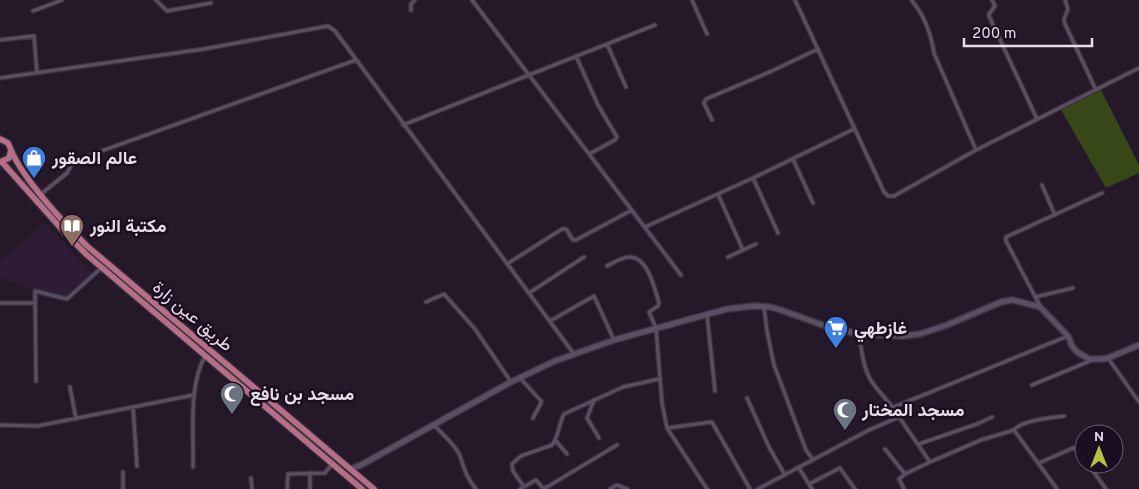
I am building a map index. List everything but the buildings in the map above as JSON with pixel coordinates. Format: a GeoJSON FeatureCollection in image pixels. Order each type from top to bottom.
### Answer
{"type":"FeatureCollection","features":[{"type":"Feature","properties":{"kind":"main road","name":"طريق عين زارة"},"geometry":{"type":"LineString","coordinates":[[1,138],[10,145],[18,164],[41,194],[96,254],[374,489]]}},
{"type":"Feature","properties":{"kind":"main road"},"geometry":{"type":"LineString","coordinates":[[1,162],[9,158],[11,150]]}},
{"type":"Feature","properties":{"kind":"main road","name":"طريق عين زارة"},"geometry":{"type":"LineString","coordinates":[[1,162],[66,234],[101,268],[362,489]]}},
{"type":"Feature","properties":{"kind":"main road"},"geometry":{"type":"LineString","coordinates":[[11,171],[13,165],[18,164]]}},
{"type":"Feature","properties":{"kind":"street"},"geometry":{"type":"LineString","coordinates":[[33,11],[62,0]]}},
{"type":"Feature","properties":{"kind":"street"},"geometry":{"type":"LineString","coordinates":[[156,0],[167,11],[211,4]]}},
{"type":"Feature","properties":{"kind":"street"},"geometry":{"type":"LineString","coordinates":[[196,0],[198,6]]}},
{"type":"Feature","properties":{"kind":"street"},"geometry":{"type":"LineString","coordinates":[[411,10],[411,4],[415,0]]}},
{"type":"Feature","properties":{"kind":"street"},"geometry":{"type":"LineString","coordinates":[[472,0],[682,275]]}},
{"type":"Feature","properties":{"kind":"street"},"geometry":{"type":"LineString","coordinates":[[692,0],[708,34]]}},
{"type":"Feature","properties":{"kind":"street"},"geometry":{"type":"LineString","coordinates":[[795,0],[854,129],[884,192],[888,196],[894,196],[976,150],[1139,68]]}},
{"type":"Feature","properties":{"kind":"street"},"geometry":{"type":"LineString","coordinates":[[992,0],[994,6],[989,16],[1037,119]]}},
{"type":"Feature","properties":{"kind":"street"},"geometry":{"type":"LineString","coordinates":[[1065,0],[1068,9],[1064,19],[1065,24],[1096,90]]}},
{"type":"Feature","properties":{"kind":"street"},"geometry":{"type":"LineString","coordinates":[[912,1],[921,12],[932,39],[934,53],[976,150]]}},
{"type":"Feature","properties":{"kind":"street"},"geometry":{"type":"LineString","coordinates":[[403,125],[655,25]]}},
{"type":"Feature","properties":{"kind":"street"},"geometry":{"type":"LineString","coordinates":[[0,78],[204,49],[326,26],[335,31],[574,354]]}},
{"type":"Feature","properties":{"kind":"street"},"geometry":{"type":"LineString","coordinates":[[0,40],[34,36],[37,73]]}},
{"type":"Feature","properties":{"kind":"street"},"geometry":{"type":"LineString","coordinates":[[607,44],[626,87]]}},
{"type":"Feature","properties":{"kind":"street"},"geometry":{"type":"LineString","coordinates":[[712,120],[704,102],[706,99],[818,49]]}},
{"type":"Feature","properties":{"kind":"street"},"geometry":{"type":"LineString","coordinates":[[576,56],[598,105],[617,137],[615,140],[589,154]]}},
{"type":"Feature","properties":{"kind":"street"},"geometry":{"type":"LineString","coordinates":[[41,194],[67,173],[74,162],[79,159],[356,60]]}},
{"type":"Feature","properties":{"kind":"street"},"geometry":{"type":"LineString","coordinates":[[645,227],[754,178],[854,129]]}},
{"type":"Feature","properties":{"kind":"street"},"geometry":{"type":"LineString","coordinates":[[793,159],[813,203]]}},
{"type":"Feature","properties":{"kind":"street"},"geometry":{"type":"LineString","coordinates":[[754,178],[778,233]]}},
{"type":"Feature","properties":{"kind":"street"},"geometry":{"type":"LineString","coordinates":[[1042,185],[1055,215]]}},
{"type":"Feature","properties":{"kind":"street"},"geometry":{"type":"LineString","coordinates":[[1102,193],[1006,238],[1040,306],[1068,336],[1072,346],[1082,356],[1089,359],[1108,358],[1139,345]]}},
{"type":"Feature","properties":{"kind":"street"},"geometry":{"type":"LineString","coordinates":[[718,194],[743,250]]}},
{"type":"Feature","properties":{"kind":"street"},"geometry":{"type":"LineString","coordinates":[[507,264],[562,229],[566,229],[573,240],[576,240],[632,210]]}},
{"type":"Feature","properties":{"kind":"street"},"geometry":{"type":"LineString","coordinates":[[728,257],[756,244]]}},
{"type":"Feature","properties":{"kind":"street"},"geometry":{"type":"LineString","coordinates":[[528,293],[584,257]]}},
{"type":"Feature","properties":{"kind":"street"},"geometry":{"type":"LineString","coordinates":[[607,266],[628,257],[639,259],[651,275],[659,303],[658,306],[649,312],[656,328],[659,379],[667,428],[707,489]]}},
{"type":"Feature","properties":{"kind":"street"},"geometry":{"type":"LineString","coordinates":[[36,381],[34,302],[36,290],[67,299],[101,268]]}},
{"type":"Feature","properties":{"kind":"street"},"geometry":{"type":"LineString","coordinates":[[1035,297],[1073,288]]}},
{"type":"Feature","properties":{"kind":"street"},"geometry":{"type":"LineString","coordinates":[[426,302],[444,294],[475,329],[511,382]]}},
{"type":"Feature","properties":{"kind":"street"},"geometry":{"type":"LineString","coordinates":[[550,322],[594,296],[614,340]]}},
{"type":"Feature","properties":{"kind":"street"},"geometry":{"type":"LineString","coordinates":[[351,469],[364,464],[520,377],[574,354],[614,340],[707,313],[739,307],[764,307],[781,310],[828,327],[860,334],[903,336],[920,334],[947,325],[1001,302],[1021,301],[1040,306]]}},
{"type":"Feature","properties":{"kind":"street"},"geometry":{"type":"LineString","coordinates":[[0,303],[34,302]]}},
{"type":"Feature","properties":{"kind":"street"},"geometry":{"type":"LineString","coordinates":[[764,307],[774,365],[806,450],[813,460]]}},
{"type":"Feature","properties":{"kind":"street"},"geometry":{"type":"LineString","coordinates":[[707,313],[715,391]]}},
{"type":"Feature","properties":{"kind":"street"},"geometry":{"type":"LineString","coordinates":[[860,334],[865,368],[869,377],[894,407],[930,462]]}},
{"type":"Feature","properties":{"kind":"street"},"geometry":{"type":"LineString","coordinates":[[894,407],[1068,336]]}},
{"type":"Feature","properties":{"kind":"street"},"geometry":{"type":"LineString","coordinates":[[193,467],[194,395],[199,372],[206,356]]}},
{"type":"Feature","properties":{"kind":"street"},"geometry":{"type":"LineString","coordinates":[[1032,384],[1096,358]]}},
{"type":"Feature","properties":{"kind":"street"},"geometry":{"type":"LineString","coordinates":[[1108,358],[1139,402]]}},
{"type":"Feature","properties":{"kind":"street"},"geometry":{"type":"LineString","coordinates":[[520,377],[540,401],[541,404],[534,418]]}},
{"type":"Feature","properties":{"kind":"street"},"geometry":{"type":"LineString","coordinates":[[524,487],[513,471],[512,464],[521,456],[532,451],[546,449],[552,445],[556,441],[564,414],[623,387],[659,379]]}},
{"type":"Feature","properties":{"kind":"street"},"geometry":{"type":"LineString","coordinates":[[70,387],[76,419]]}},
{"type":"Feature","properties":{"kind":"street"},"geometry":{"type":"LineString","coordinates":[[0,425],[38,426],[194,395]]}},
{"type":"Feature","properties":{"kind":"street"},"geometry":{"type":"LineString","coordinates":[[746,398],[768,447],[785,475]]}},
{"type":"Feature","properties":{"kind":"street"},"geometry":{"type":"LineString","coordinates":[[594,400],[587,418],[599,438]]}},
{"type":"Feature","properties":{"kind":"street"},"geometry":{"type":"LineString","coordinates":[[133,407],[137,466]]}},
{"type":"Feature","properties":{"kind":"street"},"geometry":{"type":"LineString","coordinates":[[904,489],[899,479],[904,474],[930,462],[981,440],[1014,430],[1021,424],[1064,416]]}},
{"type":"Feature","properties":{"kind":"street"},"geometry":{"type":"LineString","coordinates":[[758,489],[869,430],[900,417]]}},
{"type":"Feature","properties":{"kind":"street"},"geometry":{"type":"LineString","coordinates":[[919,444],[992,417]]}},
{"type":"Feature","properties":{"kind":"street"},"geometry":{"type":"LineString","coordinates":[[667,428],[712,422],[750,489]]}},
{"type":"Feature","properties":{"kind":"street"},"geometry":{"type":"LineString","coordinates":[[433,424],[460,455],[462,465],[476,489]]}},
{"type":"Feature","properties":{"kind":"street"},"geometry":{"type":"LineString","coordinates":[[1014,430],[1055,488]]}},
{"type":"Feature","properties":{"kind":"street"},"geometry":{"type":"LineString","coordinates":[[556,441],[567,454]]}},
{"type":"Feature","properties":{"kind":"street"},"geometry":{"type":"LineString","coordinates":[[520,489],[536,480],[543,488],[546,487],[617,445]]}},
{"type":"Feature","properties":{"kind":"street"},"geometry":{"type":"LineString","coordinates":[[885,448],[904,474]]}},
{"type":"Feature","properties":{"kind":"street"},"geometry":{"type":"LineString","coordinates":[[1039,463],[1074,449]]}},
{"type":"Feature","properties":{"kind":"street"},"geometry":{"type":"LineString","coordinates":[[287,489],[288,474],[326,473],[332,464]]}},
{"type":"Feature","properties":{"kind":"street"},"geometry":{"type":"LineString","coordinates":[[360,477],[364,464]]}},
{"type":"Feature","properties":{"kind":"street"},"geometry":{"type":"LineString","coordinates":[[799,468],[812,489]]}},
{"type":"Feature","properties":{"kind":"street"},"geometry":{"type":"LineString","coordinates":[[809,484],[840,468],[855,489]]}},
{"type":"Feature","properties":{"kind":"street"},"geometry":{"type":"LineString","coordinates":[[123,472],[123,489]]}},
{"type":"Feature","properties":{"kind":"street"},"geometry":{"type":"LineString","coordinates":[[310,473],[310,489]]}},
{"type":"Feature","properties":{"kind":"street"},"geometry":{"type":"LineString","coordinates":[[1095,474],[1106,489]]}},
{"type":"Feature","properties":{"kind":"street"},"geometry":{"type":"LineString","coordinates":[[251,478],[252,489]]}},
{"type":"Feature","properties":{"kind":"street"},"geometry":{"type":"LineString","coordinates":[[610,489],[617,485],[627,489]]}},
{"type":"Feature","properties":{"kind":"shaded area"},"geometry":{"type":"Polygon","coordinates":[[[45,223],[93,274],[66,298],[0,279],[0,261],[45,223]]]}},
{"type":"Feature","properties":{"kind":"green space"},"geometry":{"type":"Polygon","coordinates":[[[1101,90],[1139,165],[1139,173],[1106,188],[1061,110],[1101,90]]]}},
{"type":"Feature","properties":{"kind":"place","name":"عالم الصقور"},"geometry":{"type":"Point","coordinates":[34,179]}},
{"type":"Feature","properties":{"kind":"place","name":"مكتبة النور"},"geometry":{"type":"Point","coordinates":[72,247]}},
{"type":"Feature","properties":{"kind":"place","name":"غازطهي"},"geometry":{"type":"Point","coordinates":[836,349]}},
{"type":"Feature","properties":{"kind":"place","name":"مسجد بن نافع"},"geometry":{"type":"Point","coordinates":[232,415]}},
{"type":"Feature","properties":{"kind":"place","name":"مسجد المختار"},"geometry":{"type":"Point","coordinates":[845,431]}}]}
